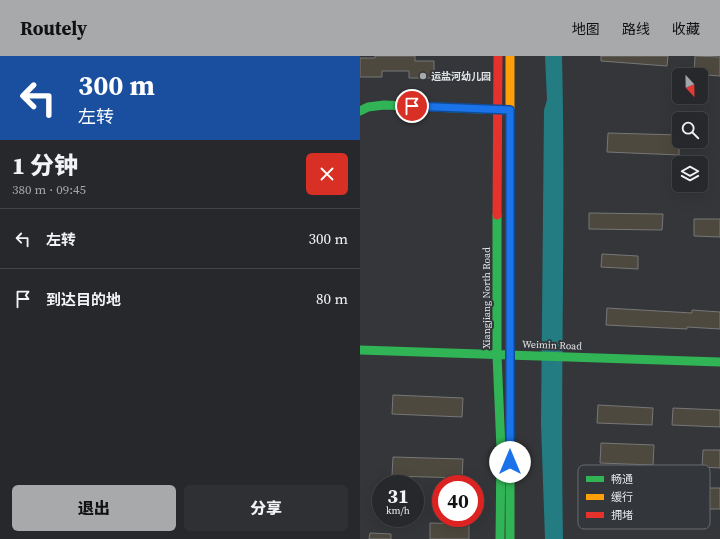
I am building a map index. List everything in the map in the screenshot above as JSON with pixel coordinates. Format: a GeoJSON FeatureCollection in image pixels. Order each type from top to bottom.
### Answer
{"type":"FeatureCollection","features":[{"type":"Feature","properties":{"kind":"street","name":"Xiangjiang North Road"},"geometry":{"type":"LineString","coordinates":[[498,56],[497,355],[501,449],[500,539]]}},
{"type":"Feature","properties":{"kind":"street"},"geometry":{"type":"LineString","coordinates":[[510,56],[510,539]]}},
{"type":"Feature","properties":{"kind":"street"},"geometry":{"type":"LineString","coordinates":[[360,111],[368,107],[384,105],[510,110]]}},
{"type":"Feature","properties":{"kind":"street","name":"Weimin Road"},"geometry":{"type":"LineString","coordinates":[[360,350],[720,362]]}},
{"type":"Feature","properties":{"kind":"water"},"geometry":{"type":"Polygon","coordinates":[[[545,56],[562,56],[563,539],[545,539],[541,424],[544,110],[547,100],[545,56]]]}},
{"type":"Feature","properties":{"kind":"building"},"geometry":{"type":"Polygon","coordinates":[[[375,56],[415,56],[415,61],[434,61],[434,78],[409,78],[409,71],[382,71],[382,77],[360,77],[360,58],[375,58],[375,56]]]}},
{"type":"Feature","properties":{"kind":"building"},"geometry":{"type":"Polygon","coordinates":[[[601,56],[668,56],[667,66],[601,61],[601,56]]]}},
{"type":"Feature","properties":{"kind":"building"},"geometry":{"type":"Polygon","coordinates":[[[695,56],[720,57],[720,76],[708,75],[708,68],[694,68],[695,56]]]}},
{"type":"Feature","properties":{"kind":"building"},"geometry":{"type":"Polygon","coordinates":[[[608,133],[672,135],[672,148],[679,148],[679,155],[607,152],[608,133]]]}},
{"type":"Feature","properties":{"kind":"building"},"geometry":{"type":"Polygon","coordinates":[[[589,213],[663,214],[662,230],[589,229],[589,213]]]}},
{"type":"Feature","properties":{"kind":"building"},"geometry":{"type":"Polygon","coordinates":[[[694,219],[720,219],[720,237],[694,236],[694,219]]]}},
{"type":"Feature","properties":{"kind":"building"},"geometry":{"type":"Polygon","coordinates":[[[602,254],[638,256],[638,269],[601,267],[602,254]]]}},
{"type":"Feature","properties":{"kind":"building"},"geometry":{"type":"Polygon","coordinates":[[[607,308],[692,313],[692,310],[720,312],[720,329],[606,325],[607,308]]]}},
{"type":"Feature","properties":{"kind":"building"},"geometry":{"type":"Polygon","coordinates":[[[393,395],[463,398],[462,417],[392,414],[393,395]]]}},
{"type":"Feature","properties":{"kind":"building"},"geometry":{"type":"Polygon","coordinates":[[[598,405],[653,408],[652,425],[597,423],[598,405]]]}},
{"type":"Feature","properties":{"kind":"building"},"geometry":{"type":"Polygon","coordinates":[[[673,408],[720,410],[720,427],[672,425],[673,408]]]}},
{"type":"Feature","properties":{"kind":"building"},"geometry":{"type":"Polygon","coordinates":[[[601,443],[654,445],[653,465],[600,463],[601,443]]]}},
{"type":"Feature","properties":{"kind":"building"},"geometry":{"type":"Polygon","coordinates":[[[703,450],[720,450],[720,468],[710,467],[710,465],[702,465],[703,450]]]}},
{"type":"Feature","properties":{"kind":"building"},"geometry":{"type":"Polygon","coordinates":[[[393,457],[463,459],[462,475],[432,475],[432,477],[424,477],[424,475],[392,475],[393,457]]]}},
{"type":"Feature","properties":{"kind":"building"},"geometry":{"type":"Polygon","coordinates":[[[710,488],[720,488],[720,509],[710,509],[710,488]]]}},
{"type":"Feature","properties":{"kind":"building"},"geometry":{"type":"Polygon","coordinates":[[[430,523],[432,523],[432,527],[469,527],[469,539],[430,539],[430,523]]]}},
{"type":"Feature","properties":{"kind":"building"},"geometry":{"type":"Polygon","coordinates":[[[370,533],[391,534],[391,539],[369,539],[370,533]]]}},
{"type":"Feature","properties":{"kind":"traffic: fast"},"geometry":{"type":"LineString","coordinates":[[360,111],[368,107],[384,105],[503,110]]}},
{"type":"Feature","properties":{"kind":"traffic: fast"},"geometry":{"type":"LineString","coordinates":[[497,215],[497,355],[501,449],[500,539]]}},
{"type":"Feature","properties":{"kind":"traffic: fast"},"geometry":{"type":"LineString","coordinates":[[510,293],[510,539]]}},
{"type":"Feature","properties":{"kind":"traffic: fast"},"geometry":{"type":"LineString","coordinates":[[360,350],[720,362]]}},
{"type":"Feature","properties":{"kind":"traffic: slow"},"geometry":{"type":"LineString","coordinates":[[510,56],[510,293]]}},
{"type":"Feature","properties":{"kind":"traffic: jam"},"geometry":{"type":"LineString","coordinates":[[497,215],[498,56]]}},
{"type":"Feature","properties":{"kind":"place","name":"运盐河幼儿园"},"geometry":{"type":"Point","coordinates":[423,76]}},
{"type":"Feature","properties":{"kind":"route"},"geometry":{"type":"LineString","coordinates":[[412,106],[510,110],[510,462]]}}]}
